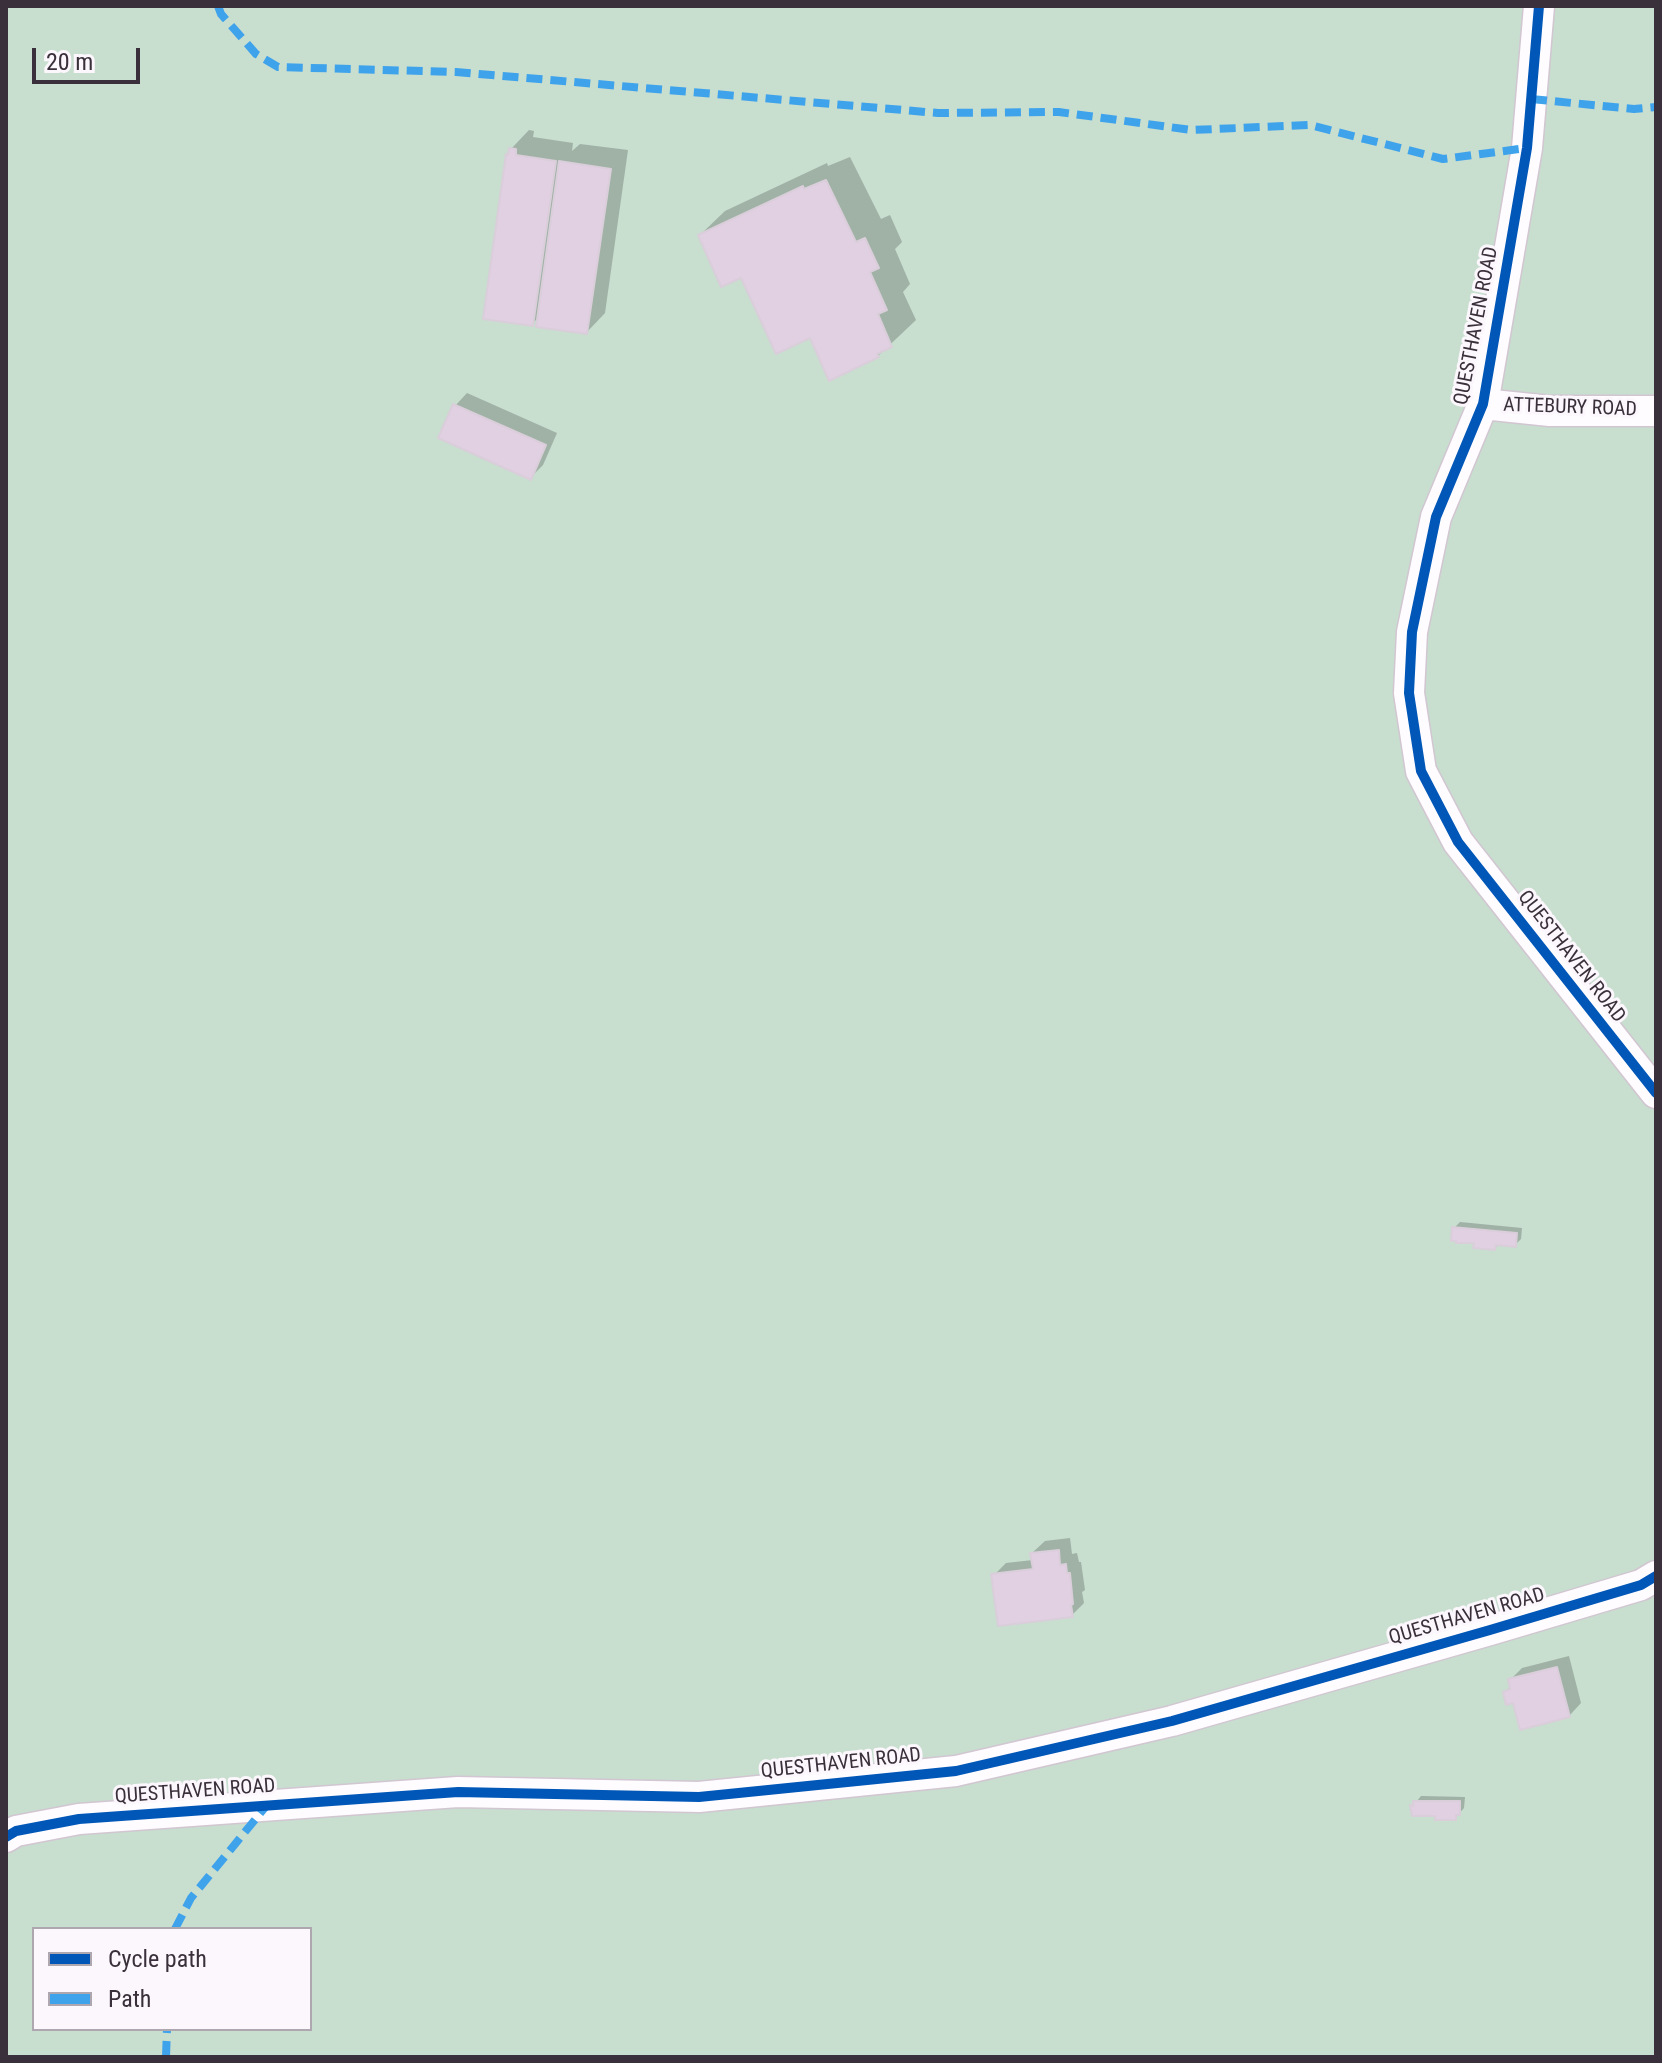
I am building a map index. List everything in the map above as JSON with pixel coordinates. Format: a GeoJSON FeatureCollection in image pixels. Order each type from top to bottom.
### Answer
{"type":"FeatureCollection","features":[{"type":"Feature","properties":{"kind":"street","name":"QUESTHAVEN ROAD"},"geometry":{"type":"LineString","coordinates":[[1539,6],[1527,148],[1483,404],[1436,517],[1412,632],[1409,693],[1421,771],[1458,842],[1656,1093]]}},
{"type":"Feature","properties":{"kind":"street","name":"ATTEBURY ROAD"},"geometry":{"type":"LineString","coordinates":[[1483,404],[1550,411],[1656,411]]}},
{"type":"Feature","properties":{"kind":"street","name":"QUESTHAVEN ROAD"},"geometry":{"type":"LineString","coordinates":[[6,1837],[16,1831],[79,1819],[283,1804],[458,1792],[699,1797],[956,1771],[1172,1721],[1535,1617],[1641,1585],[1656,1576]]}},
{"type":"Feature","properties":{"kind":"green space"},"geometry":{"type":"Polygon","coordinates":[[[6,6],[1656,6],[1656,2057],[6,2057],[6,6]]]}},
{"type":"Feature","properties":{"kind":"building"},"geometry":{"type":"Polygon","coordinates":[[[509,148],[516,149],[516,155],[556,161],[533,326],[483,319],[509,148]]]}},
{"type":"Feature","properties":{"kind":"building"},"geometry":{"type":"Polygon","coordinates":[[[559,161],[611,169],[587,334],[536,327],[559,161]]]}},
{"type":"Feature","properties":{"kind":"building"},"geometry":{"type":"Polygon","coordinates":[[[826,180],[856,242],[865,238],[879,268],[870,272],[887,310],[878,314],[892,347],[877,354],[879,357],[829,381],[810,338],[776,354],[741,278],[721,287],[698,235],[803,186],[804,189],[826,180]]]}},
{"type":"Feature","properties":{"kind":"building"},"geometry":{"type":"Polygon","coordinates":[[[453,404],[546,445],[531,480],[438,438],[453,404]]]}},
{"type":"Feature","properties":{"kind":"building"},"geometry":{"type":"Polygon","coordinates":[[[1452,1227],[1517,1233],[1516,1247],[1496,1245],[1495,1250],[1473,1248],[1474,1243],[1456,1243],[1451,1241],[1452,1227]]]}},
{"type":"Feature","properties":{"kind":"building"},"geometry":{"type":"Polygon","coordinates":[[[1059,1550],[1060,1565],[1066,1564],[1067,1573],[1070,1573],[1073,1617],[998,1626],[991,1574],[1033,1569],[1030,1553],[1059,1550]]]}},
{"type":"Feature","properties":{"kind":"building"},"geometry":{"type":"Polygon","coordinates":[[[1557,1667],[1570,1717],[1520,1730],[1513,1703],[1506,1705],[1503,1692],[1510,1689],[1508,1679],[1557,1667]]]}},
{"type":"Feature","properties":{"kind":"building"},"geometry":{"type":"Polygon","coordinates":[[[1413,1801],[1460,1801],[1460,1815],[1456,1815],[1456,1820],[1412,1816],[1410,1805],[1413,1806],[1413,1801]]]}},
{"type":"Feature","properties":{"kind":"marked path"},"geometry":{"type":"LineString","coordinates":[[218,6],[221,14],[256,54],[278,67],[456,72],[938,113],[1059,112],[1191,130],[1310,125],[1443,159],[1527,148]]}},
{"type":"Feature","properties":{"kind":"marked path"},"geometry":{"type":"LineString","coordinates":[[1531,99],[1634,109],[1656,107]]}},
{"type":"Feature","properties":{"kind":"marked path"},"geometry":{"type":"LineString","coordinates":[[176,1927],[191,1898],[267,1805]]}},
{"type":"Feature","properties":{"kind":"marked path"},"geometry":{"type":"LineString","coordinates":[[166,2057],[167,2031]]}},
{"type":"Feature","properties":{"kind":"cycle path"},"geometry":{"type":"LineString","coordinates":[[1539,6],[1527,148],[1483,404],[1436,517],[1412,632],[1409,693],[1421,771],[1458,842],[1656,1093]]}},
{"type":"Feature","properties":{"kind":"cycle path"},"geometry":{"type":"LineString","coordinates":[[6,1837],[16,1831],[79,1819],[458,1792],[699,1797],[956,1771],[1172,1721],[1641,1585],[1656,1576]]}}]}
